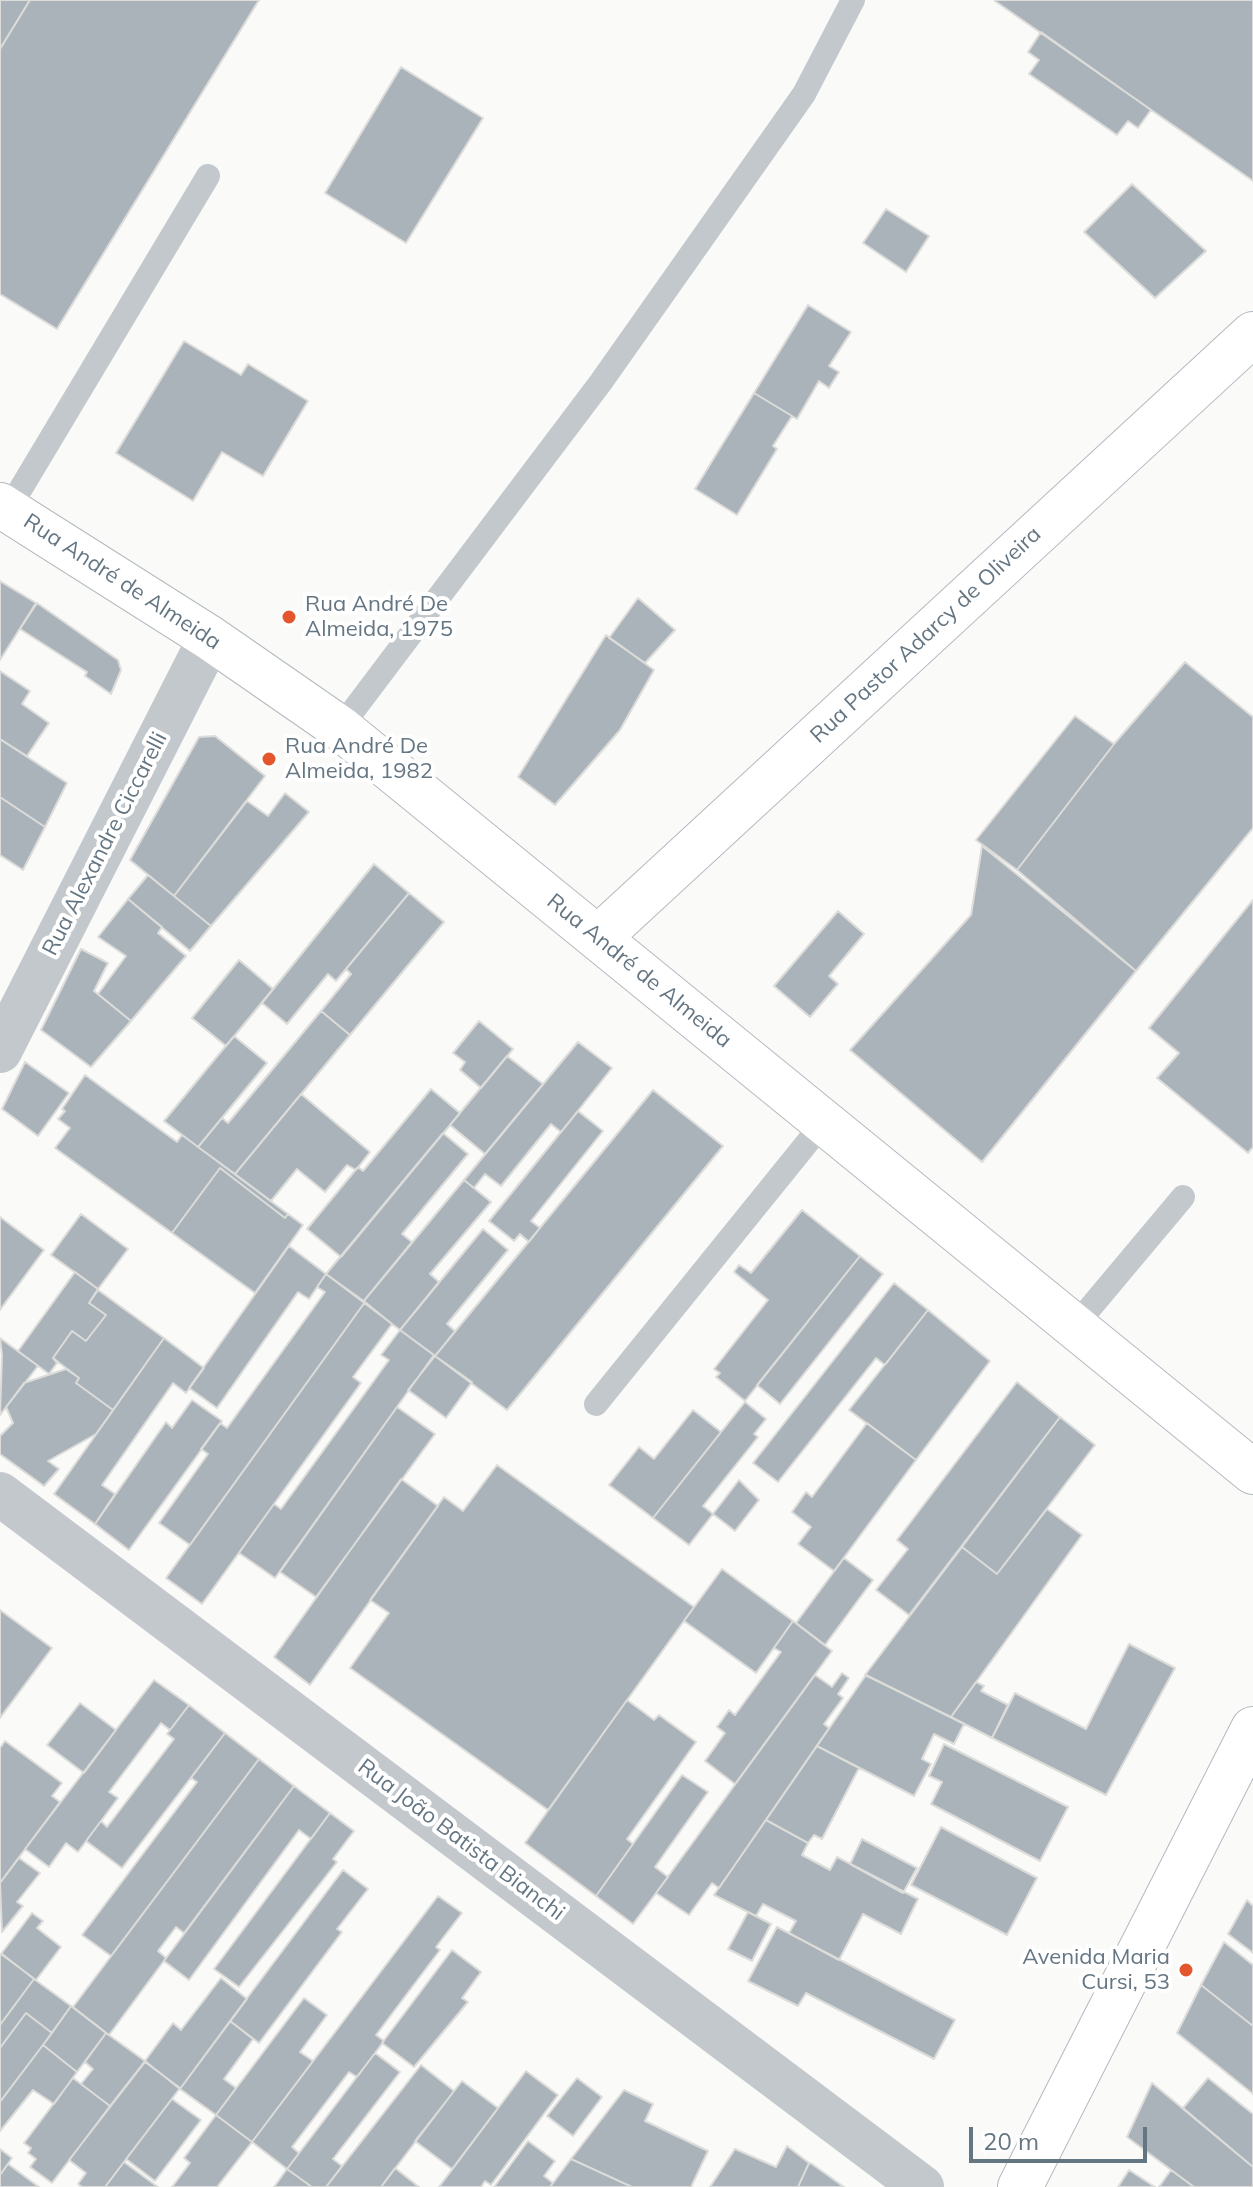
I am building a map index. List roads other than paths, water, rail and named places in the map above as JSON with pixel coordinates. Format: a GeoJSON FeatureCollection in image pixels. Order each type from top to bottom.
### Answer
{"type":"FeatureCollection","features":[{"type":"Feature","properties":{"kind":"main road","name":"Rua Pastor Adarcy de Oliveira"},"geometry":{"type":"LineString","coordinates":[[599,937],[1253,334]]}},
{"type":"Feature","properties":{"kind":"main road","name":"Rua André de Almeida"},"geometry":{"type":"LineString","coordinates":[[4,507],[210,638],[340,728],[1253,1472]]}},
{"type":"Feature","properties":{"kind":"main road"},"geometry":{"type":"LineString","coordinates":[[1020,2187],[1253,1729]]}},
{"type":"Feature","properties":{"kind":"street","name":"Rua Alexandre Ciccarelli"},"geometry":{"type":"LineString","coordinates":[[0,1051],[210,638]]}},
{"type":"Feature","properties":{"kind":"street","name":"Rua João Batista Bianchi"},"geometry":{"type":"LineString","coordinates":[[0,1494],[922,2187]]}},
{"type":"Feature","properties":{"kind":"lane"},"geometry":{"type":"LineString","coordinates":[[340,728],[601,382],[804,94],[853,0]]}},
{"type":"Feature","properties":{"kind":"lane"},"geometry":{"type":"LineString","coordinates":[[4,507],[208,176]]}},
{"type":"Feature","properties":{"kind":"lane"},"geometry":{"type":"LineString","coordinates":[[596,1404],[824,1122]]}},
{"type":"Feature","properties":{"kind":"lane"},"geometry":{"type":"LineString","coordinates":[[1074,1327],[1183,1197]]}},
{"type":"Feature","properties":{"kind":"place","name":"Rua André De Almeida, 1975"},"geometry":{"type":"Point","coordinates":[289,617]}},
{"type":"Feature","properties":{"kind":"place","name":"Rua André De Almeida, 1982"},"geometry":{"type":"Point","coordinates":[269,759]}},
{"type":"Feature","properties":{"kind":"place","name":"Avenida Maria Cursi, 53"},"geometry":{"type":"Point","coordinates":[1186,1970]}}]}
